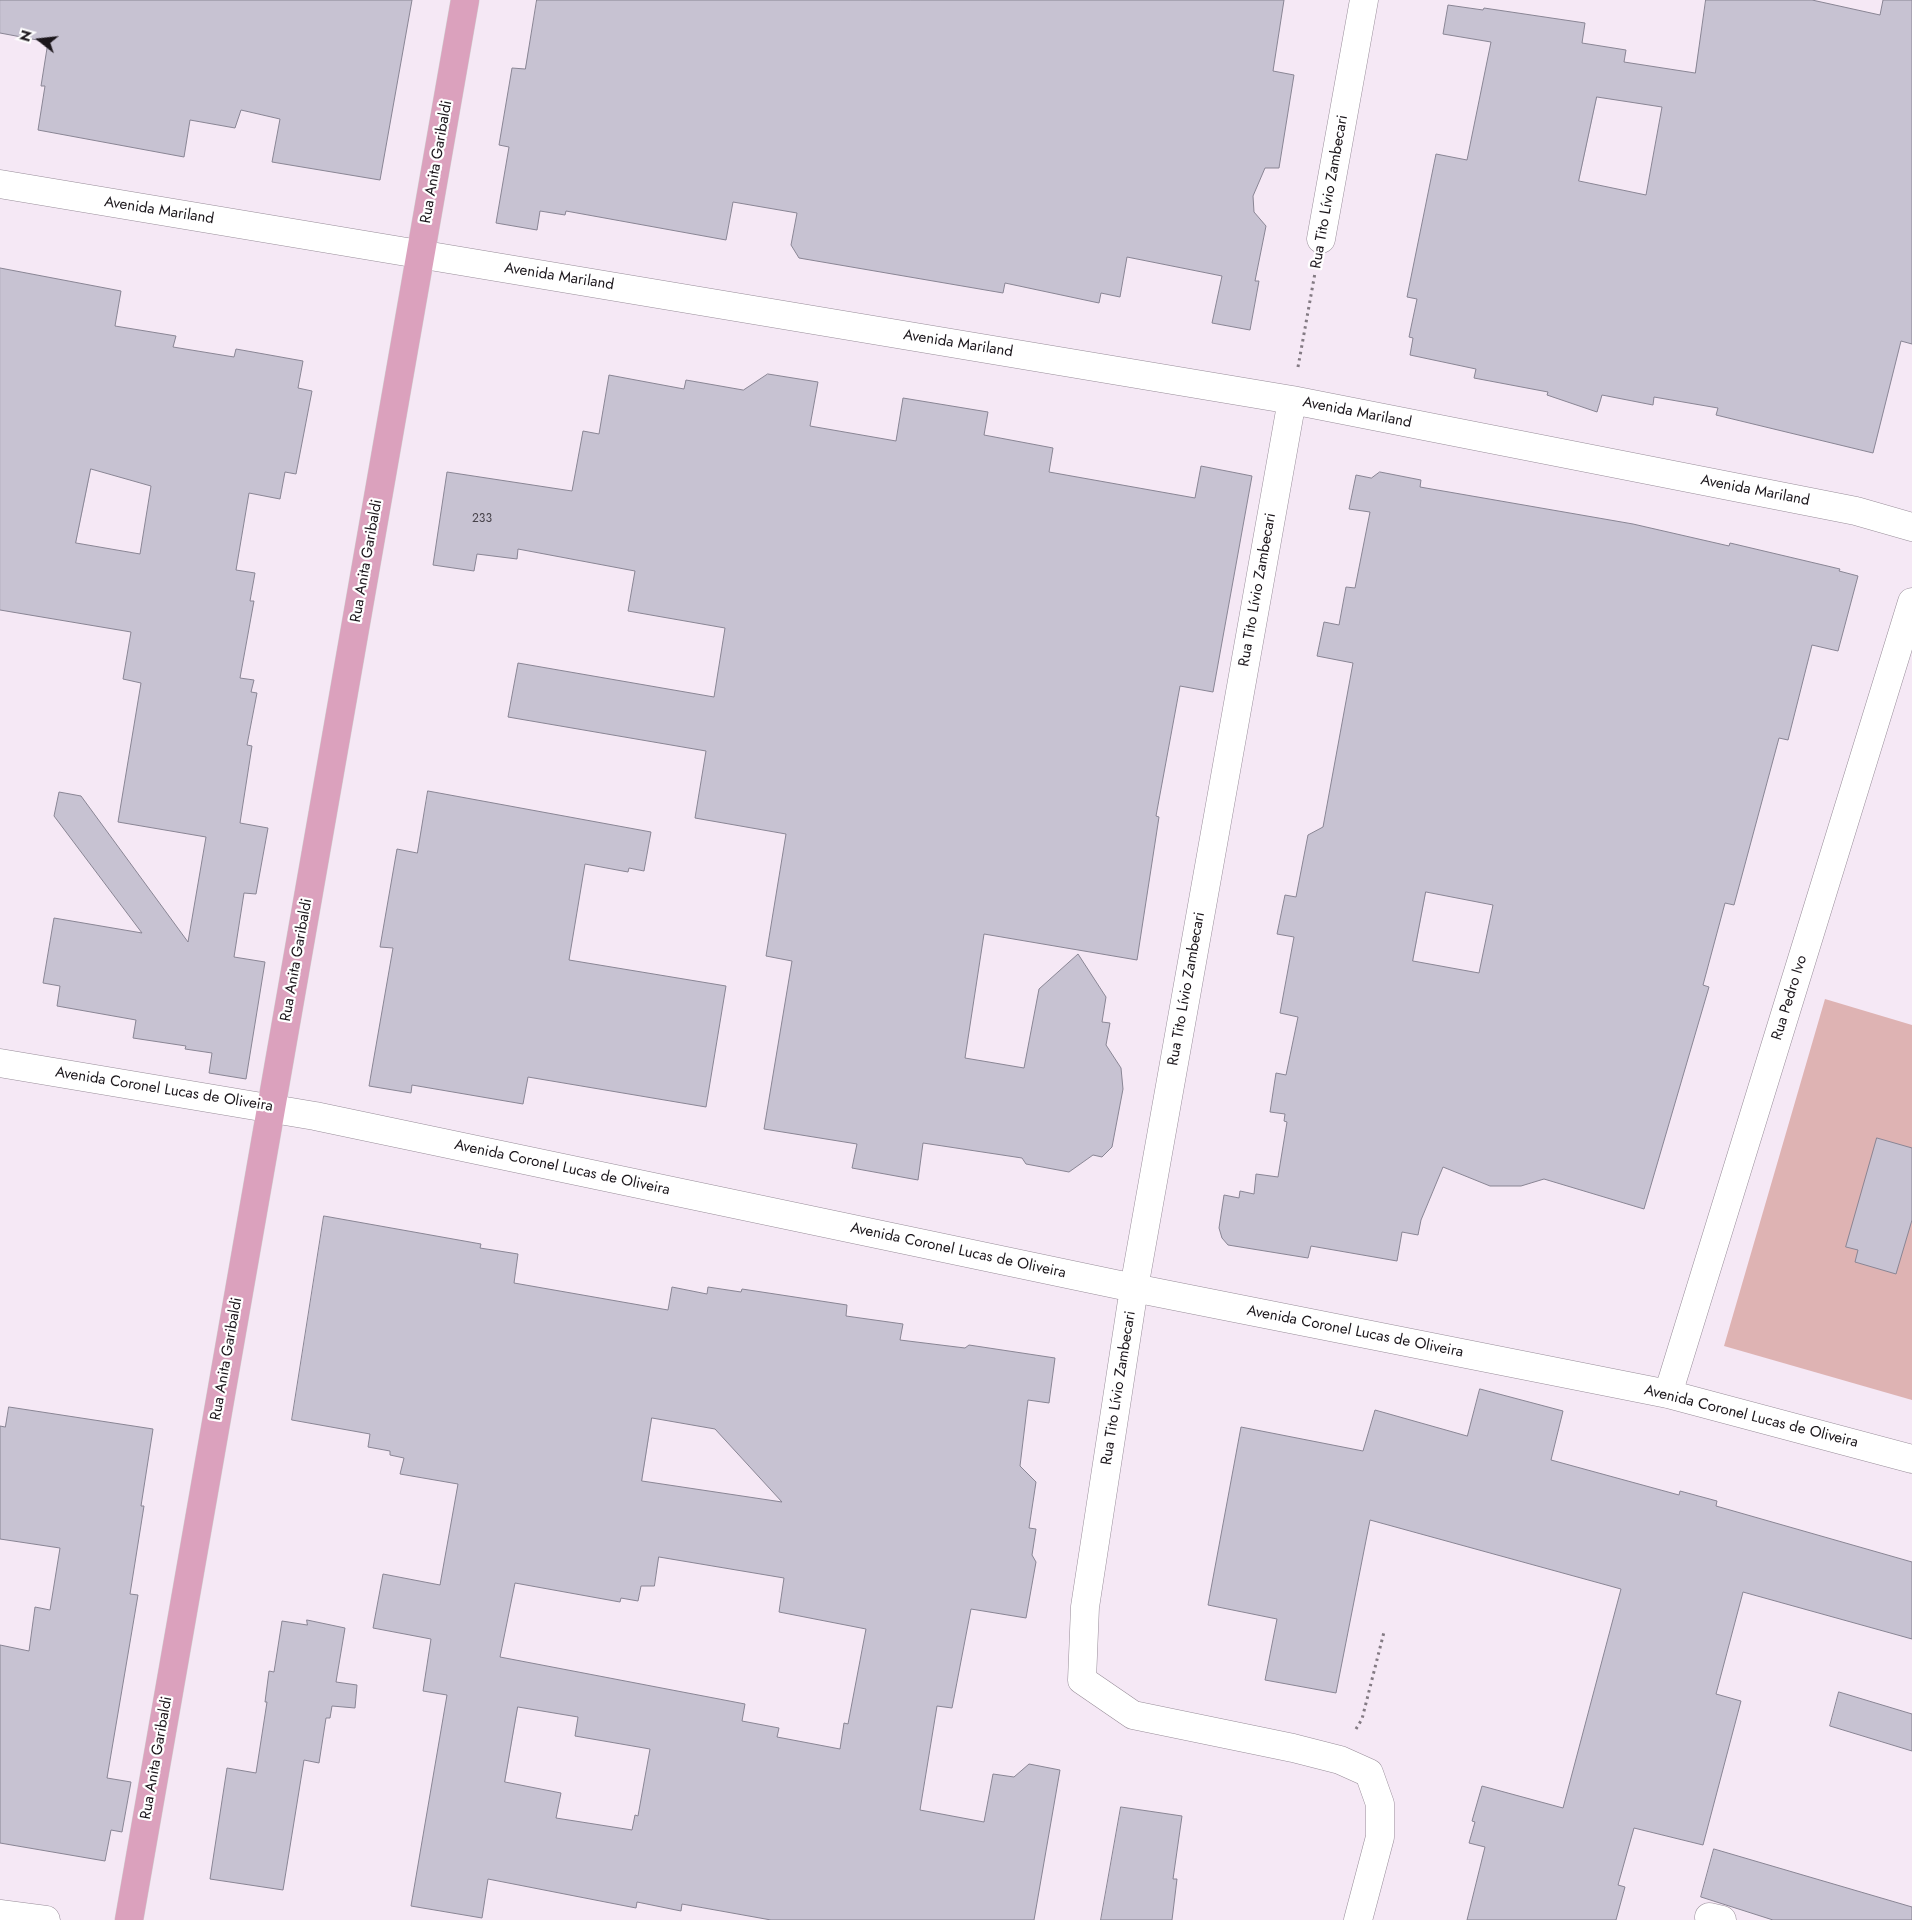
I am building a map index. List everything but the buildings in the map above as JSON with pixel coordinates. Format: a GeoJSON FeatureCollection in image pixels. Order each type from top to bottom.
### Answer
{"type":"FeatureCollection","features":[{"type":"Feature","properties":{"kind":"main road","name":"Rua Anita Garibaldi"},"geometry":{"type":"LineString","coordinates":[[129,1920],[465,0]]}},
{"type":"Feature","properties":{"kind":"street","name":"Rua Tito Lívio Zambecari"},"geometry":{"type":"LineString","coordinates":[[1321,238],[1364,0]]}},
{"type":"Feature","properties":{"kind":"street","name":"Avenida Mariland"},"geometry":{"type":"LineString","coordinates":[[0,184],[1292,400],[1846,509],[1912,527]]}},
{"type":"Feature","properties":{"kind":"street","name":"Rua Tito Lívio Zambecari"},"geometry":{"type":"LineString","coordinates":[[1292,400],[1134,1288],[1085,1607],[1082,1680],[1133,1715],[1293,1748],[1340,1760],[1369,1773],[1380,1804],[1380,1836],[1358,1920]]}},
{"type":"Feature","properties":{"kind":"street","name":"Rua Pedro Ivo"},"geometry":{"type":"LineString","coordinates":[[1668,1394],[1912,602]]}},
{"type":"Feature","properties":{"kind":"street","name":"Avenida Coronel Lucas de Oliveira"},"geometry":{"type":"LineString","coordinates":[[0,1063],[271,1108],[1134,1288],[1668,1394],[1912,1459]]}},
{"type":"Feature","properties":{"kind":"street"},"geometry":{"type":"LineString","coordinates":[[0,1914],[46,1920]]}},
{"type":"Feature","properties":{"kind":"path","name":"Rua Tito Lívio Zambecari"},"geometry":{"type":"LineString","coordinates":[[1292,400],[1321,238]]}},
{"type":"Feature","properties":{"kind":"path"},"geometry":{"type":"LineString","coordinates":[[1340,1760],[1362,1719],[1384,1632]]}},
{"type":"Feature","properties":{"kind":"shaded area"},"geometry":{"type":"Polygon","coordinates":[[[1825,999],[1912,1025],[1912,1400],[1724,1346],[1825,999]]]}}]}
